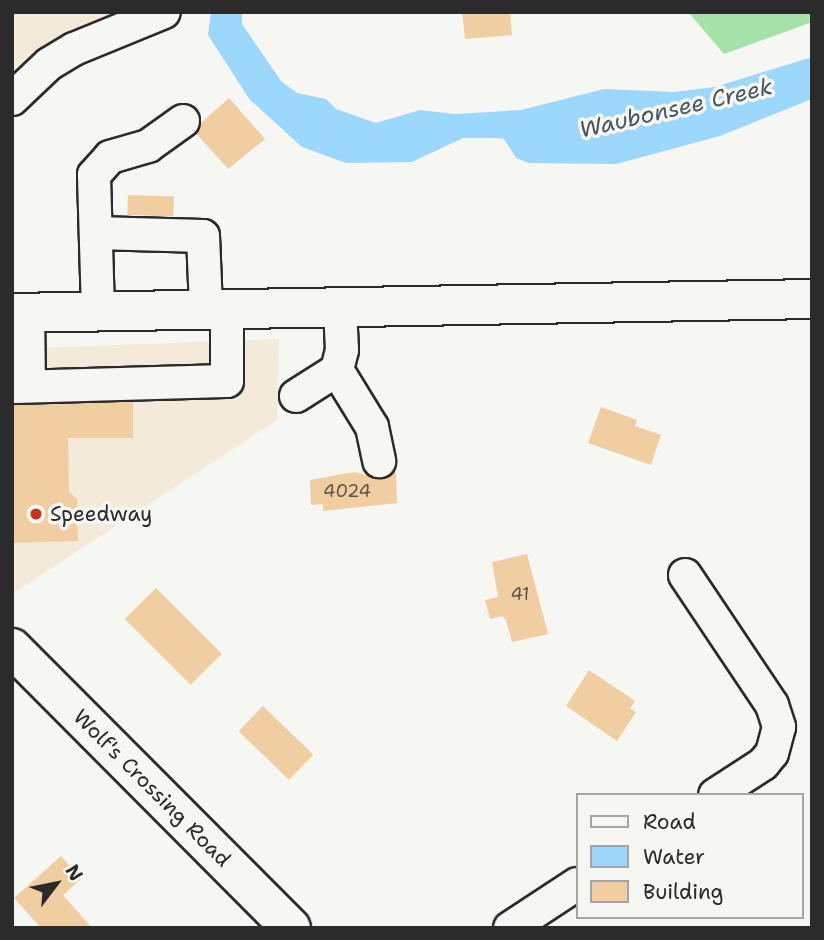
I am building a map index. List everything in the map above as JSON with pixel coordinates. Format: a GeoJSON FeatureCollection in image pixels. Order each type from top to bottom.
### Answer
{"type":"FeatureCollection","features":[{"type":"Feature","properties":{"kind":"main road"},"geometry":{"type":"LineString","coordinates":[[20,313],[812,299]]}},
{"type":"Feature","properties":{"kind":"main road","name":"Wolf's Crossing Road"},"geometry":{"type":"LineString","coordinates":[[15,655],[291,928]]}},
{"type":"Feature","properties":{"kind":"street"},"geometry":{"type":"LineString","coordinates":[[12,99],[49,64],[74,49],[164,12]]}},
{"type":"Feature","properties":{"kind":"street"},"geometry":{"type":"LineString","coordinates":[[98,311],[93,187],[100,164],[148,146],[183,121]]}},
{"type":"Feature","properties":{"kind":"street"},"geometry":{"type":"LineString","coordinates":[[20,313],[21,386],[227,381],[203,236],[96,233]]}},
{"type":"Feature","properties":{"kind":"street"},"geometry":{"type":"LineString","coordinates":[[296,396],[337,370],[342,350],[340,307]]}},
{"type":"Feature","properties":{"kind":"street"},"geometry":{"type":"LineString","coordinates":[[337,370],[372,427],[379,461]]}},
{"type":"Feature","properties":{"kind":"street"},"geometry":{"type":"LineString","coordinates":[[685,575],[772,705],[779,727],[772,753],[763,764],[718,793]]}},
{"type":"Feature","properties":{"kind":"street"},"geometry":{"type":"LineString","coordinates":[[510,928],[576,885]]}},
{"type":"Feature","properties":{"kind":"shaded area"},"geometry":{"type":"Polygon","coordinates":[[[12,12],[161,12],[21,80],[12,67],[12,12]]]}},
{"type":"Feature","properties":{"kind":"shaded area"},"geometry":{"type":"Polygon","coordinates":[[[279,339],[277,420],[12,594],[12,349],[279,339]]]}},
{"type":"Feature","properties":{"kind":"green space"},"geometry":{"type":"Polygon","coordinates":[[[688,12],[812,12],[812,22],[724,54],[688,12]]]}},
{"type":"Feature","properties":{"kind":"water","name":"Waubonsee Creek"},"geometry":{"type":"Polygon","coordinates":[[[211,12],[242,12],[242,24],[281,81],[297,93],[326,99],[336,109],[376,123],[420,110],[455,114],[521,110],[604,89],[674,92],[715,87],[812,57],[812,99],[720,136],[616,164],[529,163],[516,158],[504,139],[495,138],[463,138],[412,162],[346,163],[302,147],[250,100],[208,35],[211,12]]]}},
{"type":"Feature","properties":{"kind":"building"},"geometry":{"type":"Polygon","coordinates":[[[462,12],[510,12],[512,35],[465,39],[462,12]]]}},
{"type":"Feature","properties":{"kind":"building"},"geometry":{"type":"Polygon","coordinates":[[[229,98],[265,139],[228,169],[196,133],[201,123],[229,98]]]}},
{"type":"Feature","properties":{"kind":"building"},"geometry":{"type":"Polygon","coordinates":[[[128,195],[174,197],[173,217],[127,215],[128,195]]]}},
{"type":"Feature","properties":{"kind":"building"},"geometry":{"type":"Polygon","coordinates":[[[133,402],[133,438],[68,438],[69,492],[77,499],[78,541],[12,543],[12,405],[133,402]]]}},
{"type":"Feature","properties":{"kind":"building"},"geometry":{"type":"Polygon","coordinates":[[[601,407],[637,420],[635,426],[661,435],[651,465],[588,443],[601,407]]]}},
{"type":"Feature","properties":{"kind":"building"},"geometry":{"type":"Polygon","coordinates":[[[396,471],[397,503],[323,511],[323,504],[311,505],[310,480],[354,472],[382,479],[396,471]]]}},
{"type":"Feature","properties":{"kind":"building"},"geometry":{"type":"Polygon","coordinates":[[[527,554],[548,634],[512,642],[506,620],[502,616],[490,619],[485,600],[498,597],[492,562],[527,554]]]}},
{"type":"Feature","properties":{"kind":"building"},"geometry":{"type":"Polygon","coordinates":[[[156,588],[222,654],[191,685],[125,619],[156,588]]]}},
{"type":"Feature","properties":{"kind":"building"},"geometry":{"type":"Polygon","coordinates":[[[589,670],[635,701],[630,709],[636,712],[617,741],[566,706],[589,670]]]}},
{"type":"Feature","properties":{"kind":"building"},"geometry":{"type":"Polygon","coordinates":[[[263,706],[313,755],[289,780],[239,731],[263,706]]]}},
{"type":"Feature","properties":{"kind":"building"},"geometry":{"type":"Polygon","coordinates":[[[61,856],[81,879],[63,895],[92,928],[41,928],[14,898],[61,856]]]}},
{"type":"Feature","properties":{"kind":"place","name":"Speedway"},"geometry":{"type":"Point","coordinates":[36,514]}}]}
